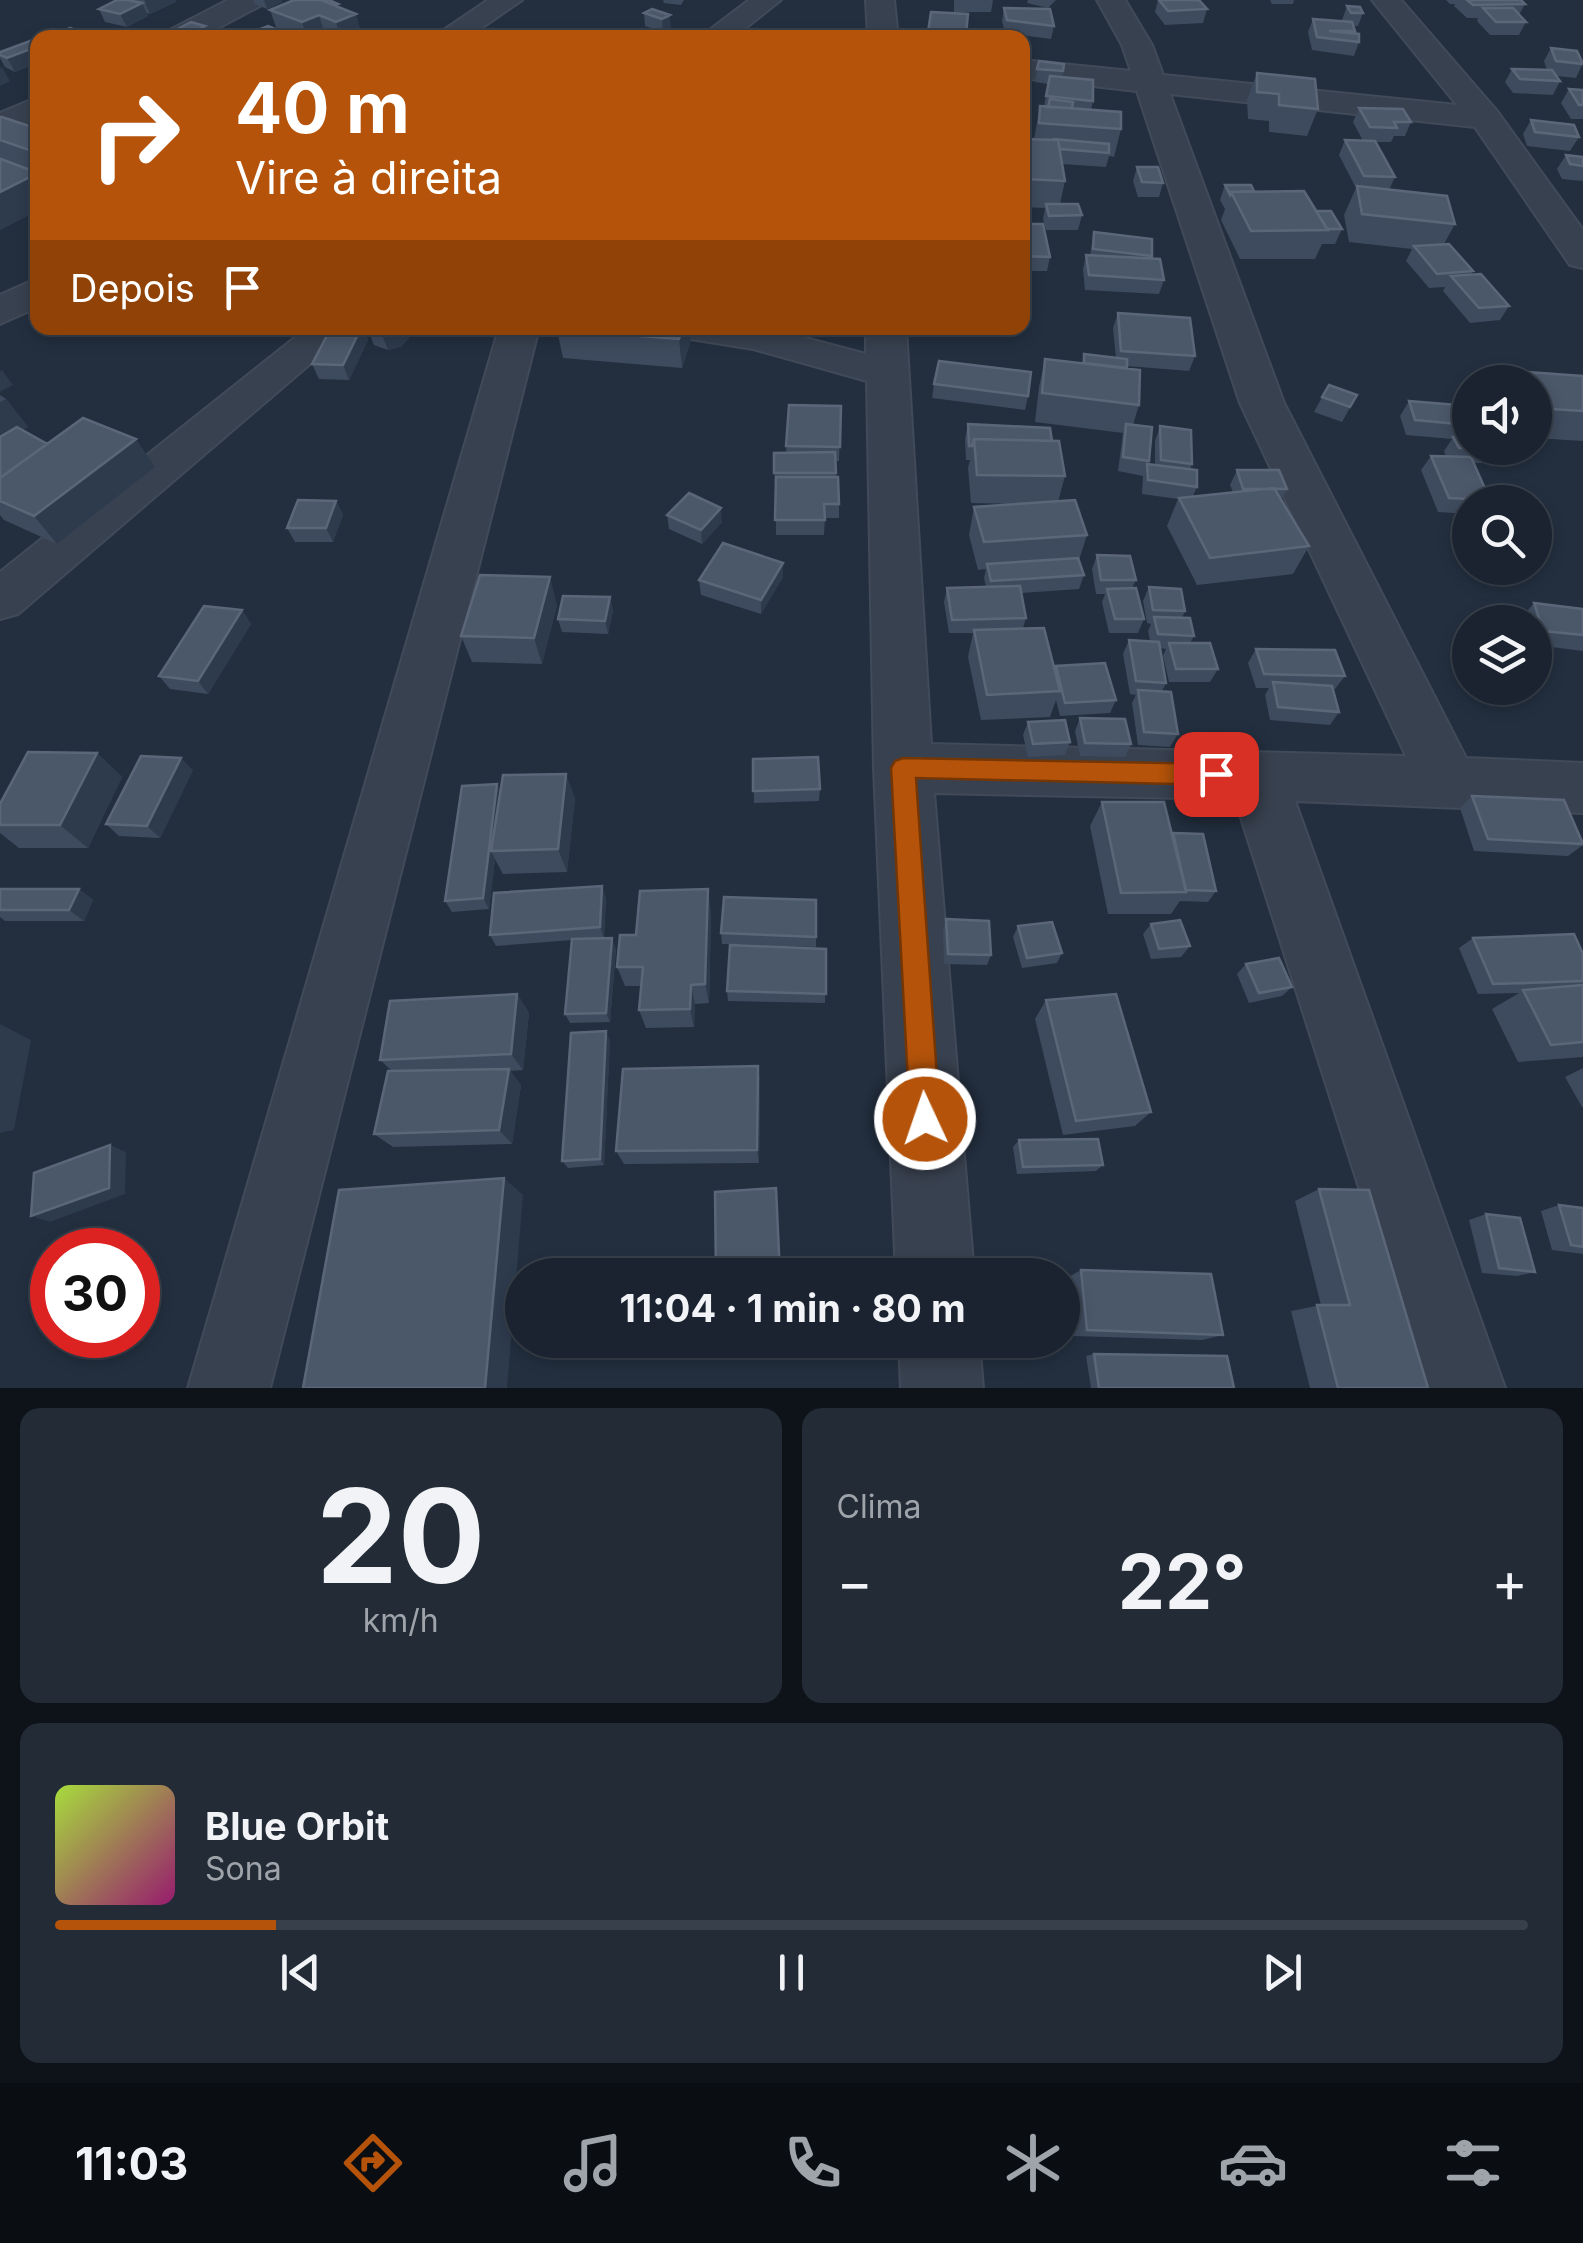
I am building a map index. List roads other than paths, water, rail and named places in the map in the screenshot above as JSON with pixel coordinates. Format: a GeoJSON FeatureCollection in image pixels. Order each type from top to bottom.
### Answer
{"type":"FeatureCollection","features":[{"type":"Feature","properties":{"kind":"street"},"geometry":{"type":"LineString","coordinates":[[192,30],[250,0]]}},
{"type":"Feature","properties":{"kind":"street"},"geometry":{"type":"LineString","coordinates":[[459,30],[508,0]]}},
{"type":"Feature","properties":{"kind":"street"},"geometry":{"type":"LineString","coordinates":[[724,30],[767,0]]}},
{"type":"Feature","properties":{"kind":"street"},"geometry":{"type":"LineString","coordinates":[[880,0],[882,30]]}},
{"type":"Feature","properties":{"kind":"street"},"geometry":{"type":"LineString","coordinates":[[1111,0],[1137,45],[1262,403],[1448,782]]}},
{"type":"Feature","properties":{"kind":"street"},"geometry":{"type":"LineString","coordinates":[[1386,0],[1485,118],[1583,257]]}},
{"type":"Feature","properties":{"kind":"street"},"geometry":{"type":"LineString","coordinates":[[1030,70],[1485,118]]}},
{"type":"Feature","properties":{"kind":"street"},"geometry":{"type":"LineString","coordinates":[[0,126],[30,111]]}},
{"type":"Feature","properties":{"kind":"street"},"geometry":{"type":"LineString","coordinates":[[0,312],[30,295]]}},
{"type":"Feature","properties":{"kind":"street"},"geometry":{"type":"LineString","coordinates":[[0,600],[323,335]]}},
{"type":"Feature","properties":{"kind":"street"},"geometry":{"type":"LineString","coordinates":[[229,1388],[517,335]]}},
{"type":"Feature","properties":{"kind":"street"},"geometry":{"type":"LineString","coordinates":[[742,335],[886,350],[903,768],[934,1258]]}},
{"type":"Feature","properties":{"kind":"street"},"geometry":{"type":"LineString","coordinates":[[903,768],[1256,775],[1583,788]]}},
{"type":"Feature","properties":{"kind":"street"},"geometry":{"type":"LineString","coordinates":[[1256,775],[1464,1388]]}},
{"type":"Feature","properties":{"kind":"street"},"geometry":{"type":"LineString","coordinates":[[940,1358],[942,1388]]}}]}
